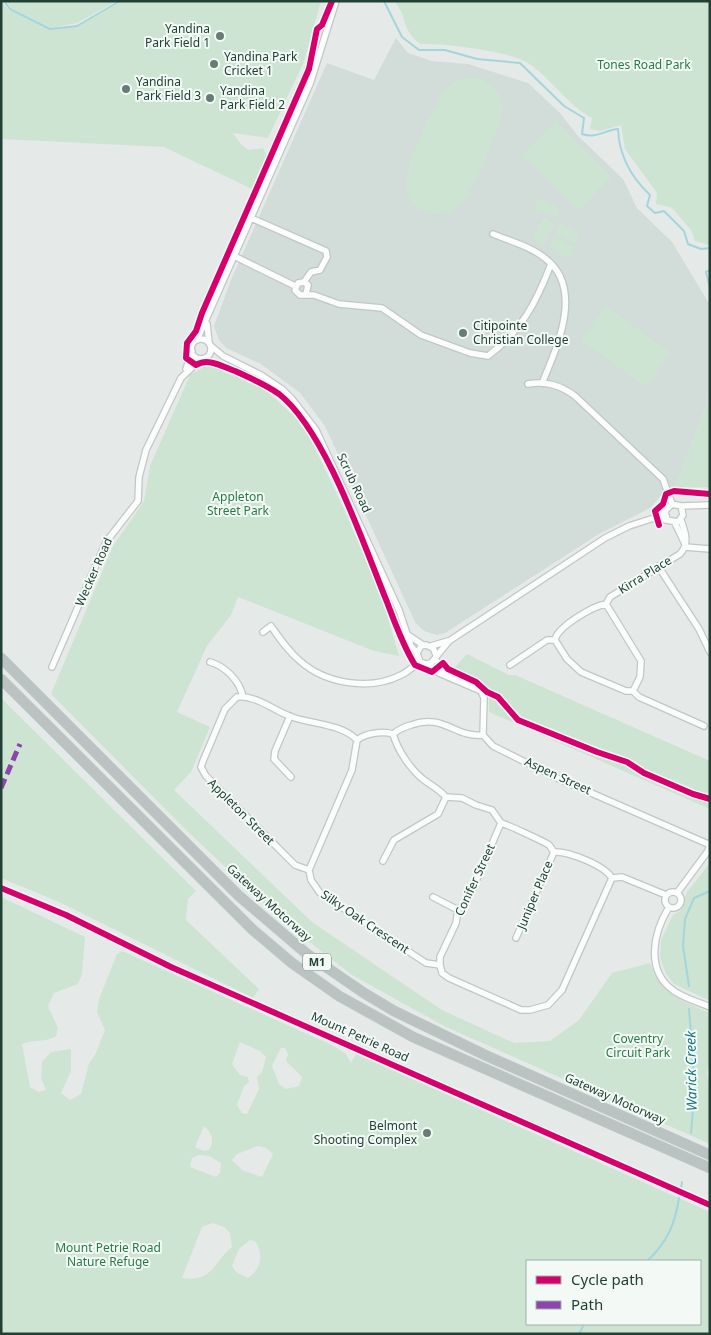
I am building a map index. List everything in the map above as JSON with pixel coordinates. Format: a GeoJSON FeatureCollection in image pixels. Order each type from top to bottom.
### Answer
{"type":"FeatureCollection","features":[{"type":"Feature","properties":{"kind":"highway","name":"Gateway Motorway"},"geometry":{"type":"LineString","coordinates":[[1,658],[256,912],[329,970],[378,1002],[434,1032],[710,1155]]}},
{"type":"Feature","properties":{"kind":"highway","name":"Gateway Motorway"},"geometry":{"type":"LineString","coordinates":[[1,679],[242,921],[292,963],[322,985],[367,1013],[413,1037],[710,1168]]}},
{"type":"Feature","properties":{"kind":"street","name":"Wecker Road"},"geometry":{"type":"LineString","coordinates":[[52,667],[106,542],[138,500],[139,477],[146,450],[186,371],[193,345],[207,322],[310,84],[336,2]]}},
{"type":"Feature","properties":{"kind":"street"},"geometry":{"type":"LineString","coordinates":[[251,218],[326,251],[324,264],[320,270],[311,272],[304,282],[298,283],[295,286]]}},
{"type":"Feature","properties":{"kind":"street"},"geometry":{"type":"LineString","coordinates":[[493,234],[547,259],[560,276],[565,302],[558,342],[542,381]]}},
{"type":"Feature","properties":{"kind":"street"},"geometry":{"type":"LineString","coordinates":[[234,256],[295,286],[298,294],[306,294],[339,304],[382,308],[421,335],[470,353],[488,356],[511,338],[527,316],[540,292],[550,264]]}},
{"type":"Feature","properties":{"kind":"street"},"geometry":{"type":"LineString","coordinates":[[304,282],[308,288],[306,294]]}},
{"type":"Feature","properties":{"kind":"street","name":"Wecker Road"},"geometry":{"type":"LineString","coordinates":[[186,371],[210,352],[207,322]]}},
{"type":"Feature","properties":{"kind":"street"},"geometry":{"type":"LineString","coordinates":[[197,340],[204,340],[210,345]]}},
{"type":"Feature","properties":{"kind":"street","name":"Scrub Road"},"geometry":{"type":"LineString","coordinates":[[210,345],[223,356],[271,381],[287,394],[316,430],[341,479],[408,634],[411,646],[423,663]]}},
{"type":"Feature","properties":{"kind":"street"},"geometry":{"type":"LineString","coordinates":[[192,351],[195,356],[204,358]]}},
{"type":"Feature","properties":{"kind":"street","name":"Scrub Road"},"geometry":{"type":"LineString","coordinates":[[204,358],[223,356]]}},
{"type":"Feature","properties":{"kind":"street"},"geometry":{"type":"LineString","coordinates":[[528,384],[542,381],[566,389],[575,396],[657,472],[667,486],[672,504]]}},
{"type":"Feature","properties":{"kind":"street"},"geometry":{"type":"LineString","coordinates":[[408,634],[423,645],[431,646],[448,641],[605,538],[629,526],[654,518],[665,512],[666,508],[672,504],[697,507],[710,505]]}},
{"type":"Feature","properties":{"kind":"street"},"geometry":{"type":"LineString","coordinates":[[681,506],[680,519],[686,536],[685,545],[710,549]]}},
{"type":"Feature","properties":{"kind":"street"},"geometry":{"type":"LineString","coordinates":[[654,518],[680,519],[697,507]]}},
{"type":"Feature","properties":{"kind":"street"},"geometry":{"type":"LineString","coordinates":[[665,512],[667,520]]}},
{"type":"Feature","properties":{"kind":"street","name":"Kirra Place"},"geometry":{"type":"LineString","coordinates":[[555,640],[558,631],[597,606],[606,604],[610,597],[680,554],[685,545]]}},
{"type":"Feature","properties":{"kind":"street"},"geometry":{"type":"LineString","coordinates":[[658,566],[695,623],[710,652]]}},
{"type":"Feature","properties":{"kind":"street"},"geometry":{"type":"LineString","coordinates":[[606,604],[641,661],[640,677],[633,691]]}},
{"type":"Feature","properties":{"kind":"street"},"geometry":{"type":"LineString","coordinates":[[263,632],[272,625],[301,662],[317,673],[349,683],[384,682],[400,676],[435,657],[448,641]]}},
{"type":"Feature","properties":{"kind":"street"},"geometry":{"type":"LineString","coordinates":[[510,665],[547,640],[555,640],[568,659],[581,672],[626,691],[633,691],[639,697],[704,726]]}},
{"type":"Feature","properties":{"kind":"street"},"geometry":{"type":"LineString","coordinates":[[416,653],[423,645]]}},
{"type":"Feature","properties":{"kind":"street"},"geometry":{"type":"LineString","coordinates":[[431,646],[442,670],[450,677]]}},
{"type":"Feature","properties":{"kind":"street"},"geometry":{"type":"LineString","coordinates":[[210,662],[218,664],[238,682],[243,696],[290,716],[345,731],[357,740]]}},
{"type":"Feature","properties":{"kind":"street"},"geometry":{"type":"LineString","coordinates":[[393,734],[398,729],[429,720],[445,723],[468,734],[483,735],[484,698],[481,691],[439,673],[423,663]]}},
{"type":"Feature","properties":{"kind":"street","name":"Appleton Street"},"geometry":{"type":"LineString","coordinates":[[243,696],[237,697],[225,709],[203,760],[203,772],[294,865],[308,870]]}},
{"type":"Feature","properties":{"kind":"street"},"geometry":{"type":"LineString","coordinates":[[290,716],[275,751],[274,759],[291,777]]}},
{"type":"Feature","properties":{"kind":"street"},"geometry":{"type":"LineString","coordinates":[[308,870],[352,770],[357,740],[363,736],[386,732],[393,734]]}},
{"type":"Feature","properties":{"kind":"street"},"geometry":{"type":"LineString","coordinates":[[393,734],[395,742],[409,763],[425,781],[434,784],[446,797],[462,798],[492,810],[501,823],[513,826],[520,833],[549,845],[554,852],[563,851],[608,871],[612,878],[622,877],[666,895]]}},
{"type":"Feature","properties":{"kind":"street","name":"Aspen Street"},"geometry":{"type":"LineString","coordinates":[[483,735],[493,746],[557,778],[709,843]]}},
{"type":"Feature","properties":{"kind":"street"},"geometry":{"type":"LineString","coordinates":[[383,861],[394,840],[438,814],[446,797]]}},
{"type":"Feature","properties":{"kind":"street","name":"Conifer Street"},"geometry":{"type":"LineString","coordinates":[[440,965],[440,957],[456,923],[458,910],[466,902],[501,823]]}},
{"type":"Feature","properties":{"kind":"street"},"geometry":{"type":"LineString","coordinates":[[677,893],[708,851],[709,843]]}},
{"type":"Feature","properties":{"kind":"street","name":"Juniper Place"},"geometry":{"type":"LineString","coordinates":[[516,938],[554,852]]}},
{"type":"Feature","properties":{"kind":"street","name":"Silky Oak Crescent"},"geometry":{"type":"LineString","coordinates":[[308,870],[311,880],[320,893],[426,963],[440,965],[442,972],[449,978],[511,1007],[530,1010],[548,1005],[562,990],[612,878]]}},
{"type":"Feature","properties":{"kind":"street","name":"Mount Petrie Road"},"geometry":{"type":"LineString","coordinates":[[1,888],[66,915],[171,967],[710,1205]]}},
{"type":"Feature","properties":{"kind":"street"},"geometry":{"type":"LineString","coordinates":[[666,895],[671,892],[677,893],[681,898],[680,904],[675,907],[669,907]]}},
{"type":"Feature","properties":{"kind":"street"},"geometry":{"type":"LineString","coordinates":[[666,895],[665,902],[669,907]]}},
{"type":"Feature","properties":{"kind":"street"},"geometry":{"type":"LineString","coordinates":[[433,897],[458,910]]}},
{"type":"Feature","properties":{"kind":"street"},"geometry":{"type":"LineString","coordinates":[[669,907],[654,944],[656,966],[661,976],[674,991],[710,1007]]}},
{"type":"Feature","properties":{"kind":"shaded area","name":"Citipointe Christian College"},"geometry":{"type":"Polygon","coordinates":[[[396,38],[408,53],[432,61],[468,64],[528,83],[560,113],[578,136],[623,179],[637,208],[672,242],[710,305],[710,396],[675,488],[664,492],[650,508],[599,534],[445,633],[437,635],[424,631],[415,622],[325,426],[300,393],[261,364],[226,348],[219,340],[214,326],[231,280],[327,63],[374,80],[396,38]]]}},
{"type":"Feature","properties":{"kind":"green space"},"geometry":{"type":"Polygon","coordinates":[[[1,1],[9,10],[50,30],[78,26],[123,1],[321,1],[303,64],[268,138],[233,133],[248,150],[263,148],[267,155],[252,189],[164,147],[1,139],[1,1]]]}},
{"type":"Feature","properties":{"kind":"green space"},"geometry":{"type":"Polygon","coordinates":[[[6,1],[117,1],[77,23],[51,28],[11,8],[6,1]]]}},
{"type":"Feature","properties":{"kind":"green space","name":"Tones Road Park"},"geometry":{"type":"Polygon","coordinates":[[[394,1],[710,1],[710,245],[695,241],[691,230],[672,208],[656,204],[657,193],[625,149],[621,125],[600,131],[590,129],[592,118],[574,106],[537,69],[519,59],[492,51],[420,44],[409,33],[401,12],[394,1]]]}},
{"type":"Feature","properties":{"kind":"green space"},"geometry":{"type":"Polygon","coordinates":[[[472,77],[488,83],[498,92],[502,105],[500,122],[482,166],[466,198],[457,208],[449,212],[428,212],[414,205],[408,193],[407,177],[412,159],[441,96],[454,82],[472,77]]]}},
{"type":"Feature","properties":{"kind":"green space"},"geometry":{"type":"Polygon","coordinates":[[[555,121],[611,177],[578,211],[522,155],[555,121]]]}},
{"type":"Feature","properties":{"kind":"green space"},"geometry":{"type":"Polygon","coordinates":[[[539,198],[559,208],[556,218],[533,209],[539,198]]]}},
{"type":"Feature","properties":{"kind":"green space"},"geometry":{"type":"Polygon","coordinates":[[[543,218],[554,224],[542,245],[533,239],[543,218]]]}},
{"type":"Feature","properties":{"kind":"green space"},"geometry":{"type":"Polygon","coordinates":[[[560,223],[580,233],[575,244],[555,235],[560,223]]]}},
{"type":"Feature","properties":{"kind":"green space"},"geometry":{"type":"Polygon","coordinates":[[[554,237],[574,247],[569,258],[549,248],[554,237]]]}},
{"type":"Feature","properties":{"kind":"green space"},"geometry":{"type":"Polygon","coordinates":[[[605,306],[670,352],[646,387],[581,340],[605,306]]]}},
{"type":"Feature","properties":{"kind":"green space","name":"Appleton Street Park"},"geometry":{"type":"Polygon","coordinates":[[[207,365],[218,367],[259,384],[304,425],[344,509],[383,601],[399,656],[374,651],[238,597],[231,615],[207,646],[177,712],[210,727],[191,772],[174,790],[312,922],[442,1010],[514,1043],[550,1041],[579,1020],[612,973],[650,963],[660,982],[673,995],[710,1013],[710,1060],[707,1073],[710,1096],[710,1144],[444,1026],[352,975],[284,922],[187,831],[51,694],[113,546],[144,501],[150,466],[190,375],[207,365]]]}},
{"type":"Feature","properties":{"kind":"green space"},"geometry":{"type":"Polygon","coordinates":[[[710,396],[710,487],[675,488],[710,396]]]}},
{"type":"Feature","properties":{"kind":"green space"},"geometry":{"type":"Polygon","coordinates":[[[467,654],[509,675],[515,675],[710,761],[710,809],[489,712],[489,689],[483,683],[452,670],[467,654]]]}},
{"type":"Feature","properties":{"kind":"green space"},"geometry":{"type":"Polygon","coordinates":[[[1,698],[196,891],[188,899],[186,920],[259,989],[253,998],[59,902],[1,878],[1,698]]]}},
{"type":"Feature","properties":{"kind":"green space"},"geometry":{"type":"Polygon","coordinates":[[[710,863],[710,1001],[674,984],[666,974],[660,958],[661,940],[673,915],[680,911],[687,892],[710,863]]]}},
{"type":"Feature","properties":{"kind":"green space","name":"Mount Petrie Road Nature Refuge"},"geometry":{"type":"Polygon","coordinates":[[[1,897],[85,937],[82,974],[78,984],[54,993],[48,1006],[58,1028],[56,1036],[48,1040],[22,1044],[30,1087],[39,1092],[46,1090],[41,1078],[42,1062],[51,1052],[71,1049],[71,1071],[61,1093],[70,1100],[81,1094],[89,1063],[95,1055],[105,1030],[97,1012],[99,999],[117,954],[122,951],[332,1045],[346,1054],[351,1063],[356,1054],[710,1212],[710,1334],[1,1334],[1,897]],[[240,1042],[232,1064],[240,1075],[248,1077],[249,1082],[244,1086],[237,1105],[242,1113],[247,1114],[259,1089],[257,1077],[262,1072],[266,1057],[260,1051],[240,1042]],[[281,1048],[272,1066],[279,1084],[286,1089],[299,1086],[302,1077],[286,1061],[288,1054],[285,1048],[281,1048]],[[204,1126],[195,1147],[204,1151],[209,1150],[211,1147],[211,1134],[204,1126]],[[258,1146],[237,1154],[232,1160],[242,1170],[262,1177],[273,1154],[266,1148],[258,1146]],[[200,1155],[192,1158],[190,1167],[216,1177],[220,1173],[221,1163],[209,1156],[200,1155]],[[213,1223],[202,1227],[182,1278],[192,1279],[206,1274],[212,1270],[232,1247],[230,1233],[224,1227],[213,1223]],[[250,1240],[239,1249],[232,1266],[236,1272],[248,1278],[256,1271],[260,1261],[260,1251],[255,1241],[250,1240]]]}},
{"type":"Feature","properties":{"kind":"waterway"},"geometry":{"type":"LineString","coordinates":[[4,1],[10,9],[50,29],[77,26],[120,1]]}},
{"type":"Feature","properties":{"kind":"waterway"},"geometry":{"type":"LineString","coordinates":[[384,1],[402,37],[419,50],[445,50],[477,59],[520,63],[564,106],[584,118],[582,134],[596,135],[618,129],[621,148],[627,165],[637,181],[650,195],[647,206],[655,213],[664,211],[684,231],[688,244],[701,249],[710,248]]}},
{"type":"Feature","properties":{"kind":"waterway"},"geometry":{"type":"LineString","coordinates":[[710,270],[706,272],[710,288]]}},
{"type":"Feature","properties":{"kind":"waterway","name":"Warick Creek"},"geometry":{"type":"LineString","coordinates":[[689,986],[683,946],[685,919],[694,898],[710,891]]}},
{"type":"Feature","properties":{"kind":"waterway","name":"Warick Creek"},"geometry":{"type":"LineString","coordinates":[[689,1009],[695,1086],[691,1133]]}},
{"type":"Feature","properties":{"kind":"waterway","name":"Warick Creek"},"geometry":{"type":"LineString","coordinates":[[681,1189],[682,1182]]}},
{"type":"Feature","properties":{"kind":"waterway","name":"Warick Creek"},"geometry":{"type":"LineString","coordinates":[[648,1260],[665,1240],[672,1225],[679,1198]]}},
{"type":"Feature","properties":{"kind":"waterway","name":"Warick Creek"},"geometry":{"type":"LineString","coordinates":[[579,1334],[584,1325]]}},
{"type":"Feature","properties":{"kind":"marked path"},"geometry":{"type":"LineString","coordinates":[[1,788],[20,744]]}},
{"type":"Feature","properties":{"kind":"cycle path"},"geometry":{"type":"LineString","coordinates":[[332,1],[322,25],[317,29],[309,69],[202,313],[196,331],[187,343],[186,358],[196,365],[210,362],[257,381],[279,394],[296,411],[328,461],[355,521],[399,634],[415,665],[432,672],[443,663],[448,669],[476,682],[487,692],[498,697],[518,720],[627,762],[644,773],[693,794],[710,799]]}},
{"type":"Feature","properties":{"kind":"cycle path"},"geometry":{"type":"LineString","coordinates":[[659,525],[655,511],[663,504],[666,494],[674,491],[710,494]]}},
{"type":"Feature","properties":{"kind":"cycle path"},"geometry":{"type":"LineString","coordinates":[[1,888],[66,915],[171,967],[710,1205]]}},
{"type":"Feature","properties":{"kind":"place","name":"Yandina Park Field 1"},"geometry":{"type":"Point","coordinates":[220,36]}},
{"type":"Feature","properties":{"kind":"place","name":"Yandina Park Cricket 1"},"geometry":{"type":"Point","coordinates":[214,64]}},
{"type":"Feature","properties":{"kind":"place","name":"Yandina Park Field 3"},"geometry":{"type":"Point","coordinates":[126,89]}},
{"type":"Feature","properties":{"kind":"place","name":"Yandina Park Field 2"},"geometry":{"type":"Point","coordinates":[210,98]}},
{"type":"Feature","properties":{"kind":"place","name":"Citipointe Christian College"},"geometry":{"type":"Point","coordinates":[463,333]}},
{"type":"Feature","properties":{"kind":"place","name":"Belmont Shooting Complex"},"geometry":{"type":"Point","coordinates":[427,1133]}},
{"type":"Feature","properties":{"kind":"park label","name":"Coventry Circuit Park"},"geometry":{"type":"Point","coordinates":[638,1046]}}]}
